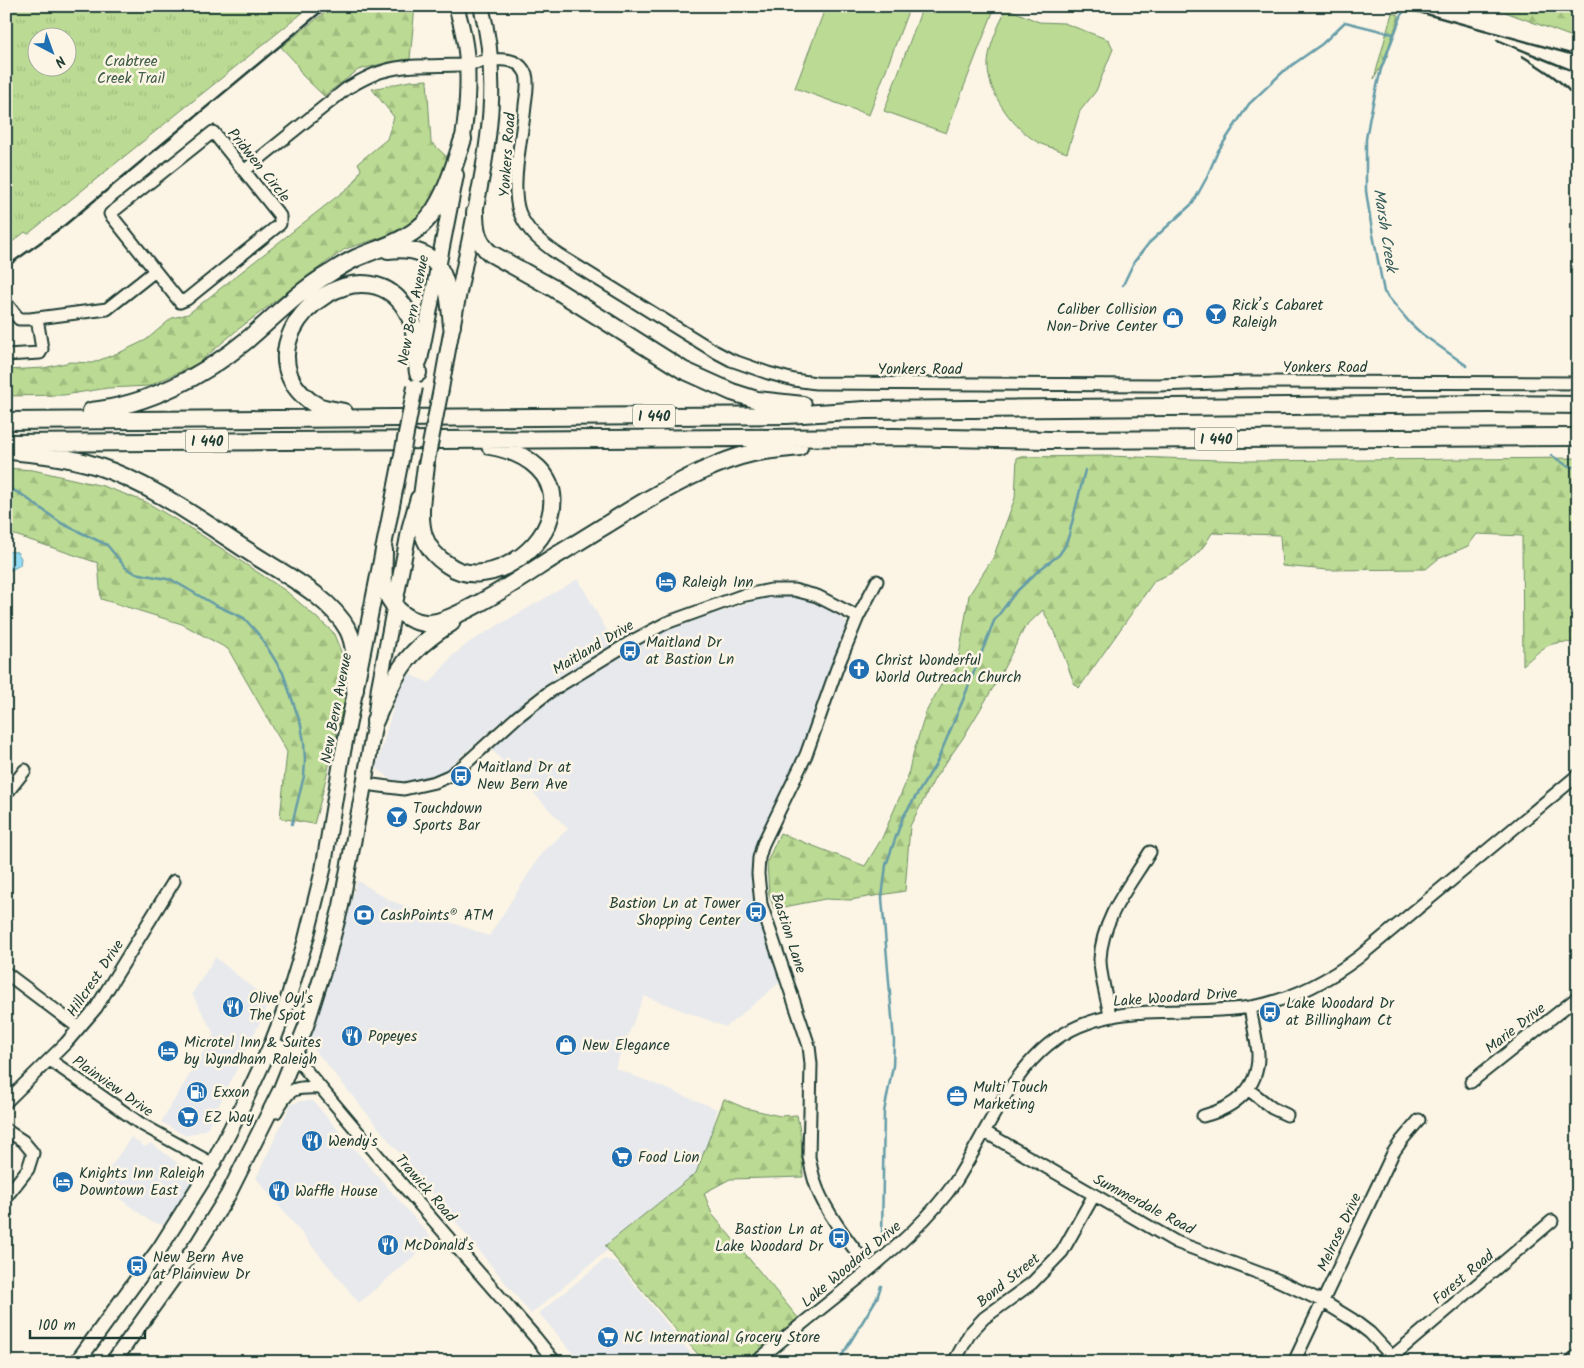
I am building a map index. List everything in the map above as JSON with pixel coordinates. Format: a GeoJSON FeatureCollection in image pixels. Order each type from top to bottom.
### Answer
{"type":"FeatureCollection","features":[{"type":"Feature","properties":{"kind":"highway"},"geometry":{"type":"LineString","coordinates":[[6,420],[107,409],[142,399],[174,386],[210,366],[235,349],[322,278],[354,259],[404,238],[413,232],[428,218],[443,195],[462,139]]}},
{"type":"Feature","properties":{"kind":"highway"},"geometry":{"type":"LineString","coordinates":[[475,212],[475,224],[479,239],[484,248],[684,370],[732,392],[757,400],[865,410]]}},
{"type":"Feature","properties":{"kind":"highway"},"geometry":{"type":"LineString","coordinates":[[373,251],[409,249],[427,257],[438,266],[448,289],[452,326]]}},
{"type":"Feature","properties":{"kind":"highway"},"geometry":{"type":"LineString","coordinates":[[370,418],[319,406],[304,396],[293,384],[285,359],[287,343],[293,328],[311,306],[331,291],[347,285],[364,284],[381,288],[389,293],[403,305],[411,320],[416,380]]}},
{"type":"Feature","properties":{"kind":"highway","name":"I 440"},"geometry":{"type":"LineString","coordinates":[[6,420],[780,415],[865,410],[1489,404],[1578,405]]}},
{"type":"Feature","properties":{"kind":"highway","name":"I 440"},"geometry":{"type":"LineString","coordinates":[[6,443],[454,439],[854,438],[1050,440],[1578,437]]}},
{"type":"Feature","properties":{"kind":"highway"},"geometry":{"type":"LineString","coordinates":[[375,721],[392,681],[400,668],[430,637],[495,594],[650,499],[702,471],[754,453],[822,445],[854,438]]}},
{"type":"Feature","properties":{"kind":"highway"},"geometry":{"type":"LineString","coordinates":[[426,464],[422,502],[423,530],[428,545],[441,560],[454,570],[469,574],[488,573],[508,564],[530,548],[546,528],[550,518],[551,494],[545,477],[531,461],[515,452],[454,439]]}},
{"type":"Feature","properties":{"kind":"highway"},"geometry":{"type":"LineString","coordinates":[[6,450],[78,460],[142,485],[310,591],[333,609],[348,631],[354,651],[355,690]]}},
{"type":"Feature","properties":{"kind":"highway"},"geometry":{"type":"LineString","coordinates":[[384,550],[384,583],[391,601],[395,607],[418,622],[433,623],[448,619],[495,594]]}},
{"type":"Feature","properties":{"kind":"main road","name":"New Bern Avenue"},"geometry":{"type":"LineString","coordinates":[[77,1362],[160,1248],[213,1164],[272,1044],[287,1003],[306,939],[322,870],[462,139],[467,64],[465,44],[456,6]]}},
{"type":"Feature","properties":{"kind":"main road"},"geometry":{"type":"LineString","coordinates":[[113,1362],[199,1242],[228,1196],[264,1124],[294,1056],[315,999],[335,932],[365,784],[379,686],[410,526],[426,464],[441,390],[490,129],[492,60],[482,6]]}},
{"type":"Feature","properties":{"kind":"main road"},"geometry":{"type":"LineString","coordinates":[[272,1044],[294,1056]]}},
{"type":"Feature","properties":{"kind":"street","name":"Yonkers Road"},"geometry":{"type":"LineString","coordinates":[[244,171],[346,89],[384,70],[467,64],[492,60],[513,61],[524,70],[526,78],[524,120],[516,193],[518,209],[531,233],[559,255],[714,351],[731,360],[768,373],[794,380],[816,383],[884,384],[1578,383]]}},
{"type":"Feature","properties":{"kind":"street","name":"Pridwen Circle"},"geometry":{"type":"LineString","coordinates":[[213,132],[280,216],[280,224],[187,299],[180,302],[155,271],[110,214],[213,132]]}},
{"type":"Feature","properties":{"kind":"street"},"geometry":{"type":"LineString","coordinates":[[6,303],[19,318],[37,318],[107,309],[155,271]]}},
{"type":"Feature","properties":{"kind":"street"},"geometry":{"type":"LineString","coordinates":[[6,355],[40,353],[42,349],[37,318]]}},
{"type":"Feature","properties":{"kind":"street","name":"Bastion Lane"},"geometry":{"type":"LineString","coordinates":[[870,1269],[832,1215],[817,1188],[811,1169],[809,1157],[810,1046],[762,904],[758,874],[763,844],[806,755],[837,668],[858,617],[877,581]]}},
{"type":"Feature","properties":{"kind":"street","name":"Maitland Drive"},"geometry":{"type":"LineString","coordinates":[[365,784],[404,789],[435,782],[449,776],[464,765],[533,703],[557,686],[666,623],[741,596],[771,590],[806,592],[858,617]]}},
{"type":"Feature","properties":{"kind":"street"},"geometry":{"type":"LineString","coordinates":[[6,794],[25,770]]}},
{"type":"Feature","properties":{"kind":"street","name":"Lake Woodard Drive"},"geometry":{"type":"LineString","coordinates":[[756,1362],[901,1244],[933,1212],[956,1181],[1018,1078],[1041,1051],[1071,1030],[1110,1016],[1250,1007],[1301,993],[1339,972],[1578,776]]}},
{"type":"Feature","properties":{"kind":"street"},"geometry":{"type":"LineString","coordinates":[[1110,1016],[1100,965],[1102,944],[1115,908],[1150,852]]}},
{"type":"Feature","properties":{"kind":"street","name":"Hillcrest Drive"},"geometry":{"type":"LineString","coordinates":[[6,1102],[50,1060],[96,1008],[174,881]]}},
{"type":"Feature","properties":{"kind":"street"},"geometry":{"type":"LineString","coordinates":[[6,973],[79,1028]]}},
{"type":"Feature","properties":{"kind":"street","name":"Marie Drive"},"geometry":{"type":"LineString","coordinates":[[1471,1082],[1578,997]]}},
{"type":"Feature","properties":{"kind":"street"},"geometry":{"type":"LineString","coordinates":[[1203,1116],[1226,1108],[1249,1090],[1258,1055],[1250,1007]]}},
{"type":"Feature","properties":{"kind":"street","name":"Trawick Road"},"geometry":{"type":"LineString","coordinates":[[294,1056],[406,1189],[536,1337],[555,1362]]}},
{"type":"Feature","properties":{"kind":"street","name":"Plainview Drive"},"geometry":{"type":"LineString","coordinates":[[50,1060],[141,1124],[213,1164]]}},
{"type":"Feature","properties":{"kind":"street"},"geometry":{"type":"LineString","coordinates":[[264,1124],[275,1114],[282,1101],[291,1091],[298,1088],[320,1088]]}},
{"type":"Feature","properties":{"kind":"street"},"geometry":{"type":"LineString","coordinates":[[1249,1090],[1272,1108],[1287,1115]]}},
{"type":"Feature","properties":{"kind":"street","name":"Melrose Drive"},"geometry":{"type":"LineString","coordinates":[[1294,1362],[1393,1153],[1419,1120]]}},
{"type":"Feature","properties":{"kind":"street"},"geometry":{"type":"LineString","coordinates":[[6,1130],[23,1141],[33,1153],[28,1169],[6,1197]]}},
{"type":"Feature","properties":{"kind":"street","name":"Summerdale Road"},"geometry":{"type":"LineString","coordinates":[[986,1132],[1176,1242],[1275,1279],[1322,1301],[1370,1333],[1395,1359]]}},
{"type":"Feature","properties":{"kind":"street","name":"Bond Street"},"geometry":{"type":"LineString","coordinates":[[954,1362],[970,1333],[984,1318],[1032,1283],[1062,1252],[1094,1195]]}},
{"type":"Feature","properties":{"kind":"street","name":"Forest Road"},"geometry":{"type":"LineString","coordinates":[[1395,1359],[1552,1221]]}},
{"type":"Feature","properties":{"kind":"street"},"geometry":{"type":"LineString","coordinates":[[1570,1362],[1578,1355]]}},
{"type":"Feature","properties":{"kind":"shaded area"},"geometry":{"type":"Polygon","coordinates":[[[578,579],[614,644],[534,693],[444,771],[416,780],[403,781],[392,780],[376,768],[396,698],[409,674],[430,683],[453,655],[471,641],[578,579]]]}},
{"type":"Feature","properties":{"kind":"shaded area"},"geometry":{"type":"Polygon","coordinates":[[[774,596],[798,597],[811,601],[840,615],[847,625],[799,757],[759,836],[751,864],[753,898],[783,980],[726,1027],[644,996],[615,1068],[717,1109],[706,1168],[531,1314],[310,1044],[309,1036],[332,973],[357,880],[389,900],[489,936],[541,854],[568,829],[491,749],[535,710],[560,692],[654,636],[702,618],[774,596]]]}},
{"type":"Feature","properties":{"kind":"shaded area"},"geometry":{"type":"Polygon","coordinates":[[[215,957],[270,1002],[207,1129],[186,1136],[161,1122],[214,1034],[192,994],[215,957]]]}},
{"type":"Feature","properties":{"kind":"shaded area"},"geometry":{"type":"Polygon","coordinates":[[[300,1101],[313,1101],[430,1236],[427,1245],[359,1303],[256,1178],[291,1104],[300,1101]]]}},
{"type":"Feature","properties":{"kind":"shaded area"},"geometry":{"type":"Polygon","coordinates":[[[131,1137],[145,1147],[151,1143],[182,1166],[180,1172],[193,1182],[163,1225],[150,1221],[108,1190],[106,1174],[131,1137]]]}},
{"type":"Feature","properties":{"kind":"shaded area"},"geometry":{"type":"Polygon","coordinates":[[[605,1259],[616,1262],[698,1362],[580,1362],[539,1313],[605,1259]]]}},
{"type":"Feature","properties":{"kind":"green space","name":"Crabtree Creek Trail"},"geometry":{"type":"Polygon","coordinates":[[[6,6],[311,6],[28,234],[25,232],[6,247],[6,6]]]}},
{"type":"Feature","properties":{"kind":"green space"},"geometry":{"type":"Polygon","coordinates":[[[333,6],[415,6],[410,59],[393,61],[358,70],[324,96],[302,75],[295,62],[281,47],[333,6]]]}},
{"type":"Feature","properties":{"kind":"green space"},"geometry":{"type":"Polygon","coordinates":[[[826,6],[910,6],[869,115],[795,88],[826,6]]]}},
{"type":"Feature","properties":{"kind":"green space"},"geometry":{"type":"Polygon","coordinates":[[[923,6],[979,6],[993,12],[946,133],[884,111],[923,6]]]}},
{"type":"Feature","properties":{"kind":"green space"},"geometry":{"type":"Polygon","coordinates":[[[1489,6],[1568,6],[1575,13],[1578,12],[1578,39],[1489,6]]]}},
{"type":"Feature","properties":{"kind":"green space"},"geometry":{"type":"Polygon","coordinates":[[[1006,8],[1039,22],[1064,23],[1109,40],[1113,49],[1096,91],[1080,111],[1067,153],[1041,144],[1031,138],[1012,121],[997,98],[989,75],[988,63],[990,49],[1006,8]]]}},
{"type":"Feature","properties":{"kind":"green space"},"geometry":{"type":"Polygon","coordinates":[[[1392,13],[1399,15],[1398,19],[1388,53],[1374,79],[1392,13]]]}},
{"type":"Feature","properties":{"kind":"green space"},"geometry":{"type":"Polygon","coordinates":[[[427,80],[431,142],[448,158],[432,203],[399,232],[345,249],[236,331],[197,364],[149,386],[108,388],[64,395],[6,396],[6,370],[44,368],[70,362],[92,363],[146,340],[172,318],[188,314],[354,183],[361,169],[358,163],[387,139],[394,117],[372,89],[410,81],[427,80]]]}},
{"type":"Feature","properties":{"kind":"green space"},"geometry":{"type":"Polygon","coordinates":[[[1107,456],[1248,461],[1578,458],[1578,643],[1568,642],[1547,646],[1523,665],[1522,536],[1477,534],[1468,546],[1438,559],[1426,569],[1328,570],[1282,566],[1280,535],[1212,533],[1201,549],[1188,562],[1172,573],[1155,580],[1079,688],[1074,683],[1058,640],[1043,610],[1025,627],[996,683],[963,738],[935,778],[910,826],[905,891],[850,900],[825,899],[774,909],[769,894],[767,862],[780,833],[865,866],[882,838],[907,780],[926,712],[942,683],[957,668],[969,595],[993,558],[1015,498],[1017,457],[1107,456]]]}},
{"type":"Feature","properties":{"kind":"green space"},"geometry":{"type":"Polygon","coordinates":[[[6,468],[33,470],[103,486],[146,502],[198,533],[286,591],[333,632],[346,664],[347,690],[314,824],[280,818],[287,752],[228,649],[182,624],[101,599],[98,563],[6,532],[6,468]]]}},
{"type":"Feature","properties":{"kind":"green space"},"geometry":{"type":"Polygon","coordinates":[[[724,1099],[745,1108],[780,1116],[797,1115],[801,1136],[803,1177],[730,1179],[704,1193],[712,1214],[799,1319],[745,1362],[705,1362],[605,1246],[696,1173],[724,1099]]]}},
{"type":"Feature","properties":{"kind":"water"},"geometry":{"type":"Polygon","coordinates":[[[6,551],[17,552],[21,558],[20,565],[6,573],[6,551]]]}},
{"type":"Feature","properties":{"kind":"waterway","name":"Marsh Creek"},"geometry":{"type":"LineString","coordinates":[[1405,6],[1381,69],[1366,139],[1366,191],[1371,224],[1384,292],[1410,323],[1422,334],[1467,366]]}},
{"type":"Feature","properties":{"kind":"waterway"},"geometry":{"type":"LineString","coordinates":[[1123,285],[1134,262],[1149,243],[1193,203],[1218,151],[1249,104],[1285,70],[1322,44],[1345,22],[1393,34]]}},
{"type":"Feature","properties":{"kind":"waterway","name":"Marsh Creek"},"geometry":{"type":"LineString","coordinates":[[1551,455],[1566,465],[1578,468]]}},
{"type":"Feature","properties":{"kind":"waterway"},"geometry":{"type":"LineString","coordinates":[[882,1237],[884,1112],[893,1066],[894,1041],[882,898],[886,865],[903,817],[936,764],[994,621],[1015,593],[1039,570],[1059,555],[1065,546],[1085,470]]}},
{"type":"Feature","properties":{"kind":"waterway"},"geometry":{"type":"LineString","coordinates":[[6,487],[21,494],[61,523],[107,545],[126,568],[135,573],[172,580],[215,605],[244,618],[260,636],[283,673],[301,725],[304,742],[304,776],[292,824]]}},
{"type":"Feature","properties":{"kind":"waterway"},"geometry":{"type":"LineString","coordinates":[[838,1362],[877,1298],[881,1286]]}},
{"type":"Feature","properties":{"kind":"railway"},"geometry":{"type":"LineString","coordinates":[[6,267],[65,225],[328,6]]}},
{"type":"Feature","properties":{"kind":"railway"},"geometry":{"type":"LineString","coordinates":[[1397,6],[1578,56]]}},
{"type":"Feature","properties":{"kind":"railway"},"geometry":{"type":"LineString","coordinates":[[1497,40],[1578,73]]}},
{"type":"Feature","properties":{"kind":"railway"},"geometry":{"type":"LineString","coordinates":[[1522,56],[1559,81],[1578,101]]}},
{"type":"Feature","properties":{"kind":"place","name":"Rick’s Cabaret Raleigh"},"geometry":{"type":"Point","coordinates":[1216,314]}},
{"type":"Feature","properties":{"kind":"place","name":"Caliber Collision Non-Drive Center"},"geometry":{"type":"Point","coordinates":[1173,318]}},
{"type":"Feature","properties":{"kind":"place","name":"Raleigh Inn"},"geometry":{"type":"Point","coordinates":[666,582]}},
{"type":"Feature","properties":{"kind":"place","name":"Maitland Dr at Bastion Ln"},"geometry":{"type":"Point","coordinates":[630,651]}},
{"type":"Feature","properties":{"kind":"place","name":"Christ Wonderful World Outreach Church"},"geometry":{"type":"Point","coordinates":[859,669]}},
{"type":"Feature","properties":{"kind":"place","name":"Maitland Dr at New Bern Ave"},"geometry":{"type":"Point","coordinates":[461,776]}},
{"type":"Feature","properties":{"kind":"place","name":"Touchdown Sports Bar"},"geometry":{"type":"Point","coordinates":[397,817]}},
{"type":"Feature","properties":{"kind":"place","name":"Bastion Ln at Tower Shopping Center"},"geometry":{"type":"Point","coordinates":[756,912]}},
{"type":"Feature","properties":{"kind":"place","name":"CashPoints® ATM"},"geometry":{"type":"Point","coordinates":[364,915]}},
{"type":"Feature","properties":{"kind":"place","name":"Olive Oyl's The Spot"},"geometry":{"type":"Point","coordinates":[233,1007]}},
{"type":"Feature","properties":{"kind":"place","name":"Lake Woodard Dr at Billingham Ct"},"geometry":{"type":"Point","coordinates":[1270,1012]}},
{"type":"Feature","properties":{"kind":"place","name":"Popeyes"},"geometry":{"type":"Point","coordinates":[352,1036]}},
{"type":"Feature","properties":{"kind":"place","name":"New Elegance"},"geometry":{"type":"Point","coordinates":[566,1045]}},
{"type":"Feature","properties":{"kind":"place","name":"Microtel Inn & Suites by Wyndham Raleigh"},"geometry":{"type":"Point","coordinates":[168,1051]}},
{"type":"Feature","properties":{"kind":"place","name":"Exxon"},"geometry":{"type":"Point","coordinates":[197,1092]}},
{"type":"Feature","properties":{"kind":"place","name":"Multi Touch Marketing"},"geometry":{"type":"Point","coordinates":[957,1096]}},
{"type":"Feature","properties":{"kind":"place","name":"EZ Way"},"geometry":{"type":"Point","coordinates":[188,1117]}},
{"type":"Feature","properties":{"kind":"place","name":"Wendy's"},"geometry":{"type":"Point","coordinates":[312,1141]}},
{"type":"Feature","properties":{"kind":"place","name":"Food Lion"},"geometry":{"type":"Point","coordinates":[622,1157]}},
{"type":"Feature","properties":{"kind":"place","name":"Knights Inn Raleigh Downtown East"},"geometry":{"type":"Point","coordinates":[63,1182]}},
{"type":"Feature","properties":{"kind":"place","name":"Waffle House"},"geometry":{"type":"Point","coordinates":[279,1191]}},
{"type":"Feature","properties":{"kind":"place","name":"Bastion Ln at Lake Woodard Dr"},"geometry":{"type":"Point","coordinates":[839,1238]}},
{"type":"Feature","properties":{"kind":"place","name":"McDonald's"},"geometry":{"type":"Point","coordinates":[388,1245]}},
{"type":"Feature","properties":{"kind":"place","name":"New Bern Ave at Plainview Dr"},"geometry":{"type":"Point","coordinates":[137,1266]}},
{"type":"Feature","properties":{"kind":"place","name":"NC International Grocery Store"},"geometry":{"type":"Point","coordinates":[608,1337]}}]}
